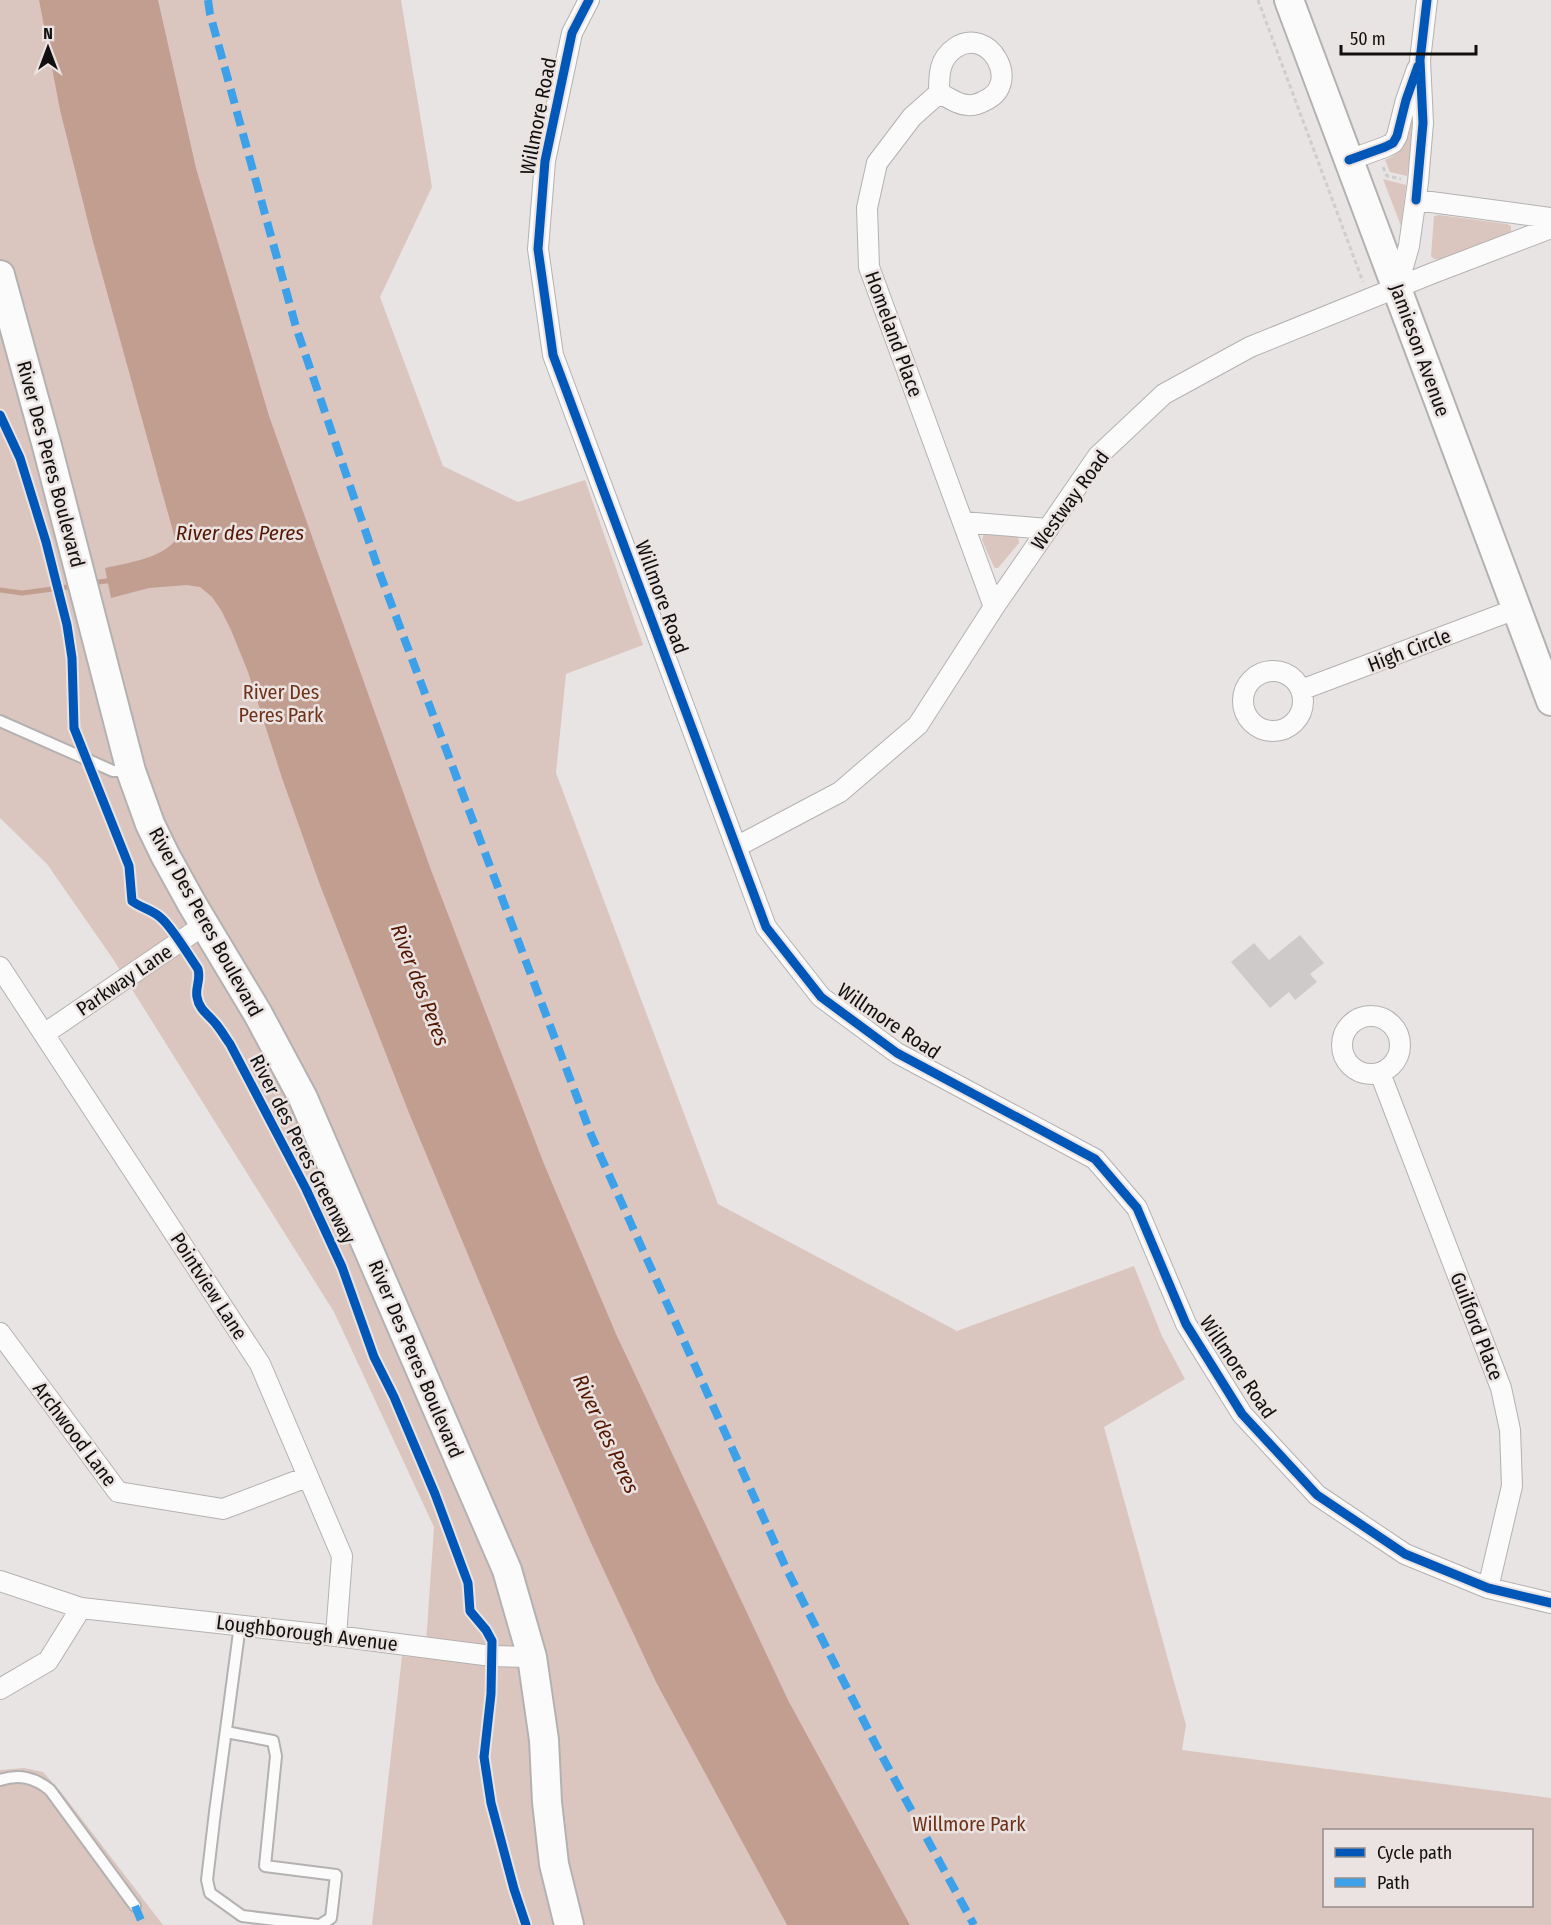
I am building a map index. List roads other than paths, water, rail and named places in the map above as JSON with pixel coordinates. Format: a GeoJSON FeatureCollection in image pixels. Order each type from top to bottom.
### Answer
{"type":"FeatureCollection","features":[{"type":"Feature","properties":{"kind":"main road","name":"Jamieson Avenue"},"geometry":{"type":"LineString","coordinates":[[1289,0],[1551,701]]}},
{"type":"Feature","properties":{"kind":"main road","name":"River Des Peres Boulevard"},"geometry":{"type":"LineString","coordinates":[[0,275],[48,446],[131,771],[150,824],[204,925],[273,1040],[318,1129],[420,1371],[498,1547],[516,1599],[532,1657],[544,1740],[547,1802],[553,1854],[569,1925]]}},
{"type":"Feature","properties":{"kind":"street","name":"Willmore Road"},"geometry":{"type":"LineString","coordinates":[[589,0],[572,33],[544,161],[538,249],[553,355],[766,927],[821,997],[897,1053],[1095,1159],[1137,1208],[1186,1324],[1242,1414],[1317,1495],[1405,1554],[1488,1588],[1551,1603]]}},
{"type":"Feature","properties":{"kind":"street"},"geometry":{"type":"LineString","coordinates":[[1349,160],[1385,147],[1393,143],[1397,136],[1419,60],[1427,0]]}},
{"type":"Feature","properties":{"kind":"street"},"geometry":{"type":"LineString","coordinates":[[1398,288],[1409,246],[1424,123],[1419,60]]}},
{"type":"Feature","properties":{"kind":"street","name":"Homeland Place"},"geometry":{"type":"LineString","coordinates":[[939,93],[912,117],[877,163],[867,208],[869,267],[994,607]]}},
{"type":"Feature","properties":{"kind":"street"},"geometry":{"type":"LineString","coordinates":[[1416,200],[1551,218]]}},
{"type":"Feature","properties":{"kind":"street","name":"Westway Road"},"geometry":{"type":"LineString","coordinates":[[736,847],[840,792],[918,725],[994,607],[1098,456],[1164,394],[1250,347],[1551,228]]}},
{"type":"Feature","properties":{"kind":"street"},"geometry":{"type":"LineString","coordinates":[[963,522],[1048,529]]}},
{"type":"Feature","properties":{"kind":"street","name":"High Circle"},"geometry":{"type":"LineString","coordinates":[[1301,690],[1516,609]]}},
{"type":"Feature","properties":{"kind":"street","name":"Parkway Lane"},"geometry":{"type":"LineString","coordinates":[[44,1034],[204,925]]}},
{"type":"Feature","properties":{"kind":"street","name":"Pointview Lane"},"geometry":{"type":"LineString","coordinates":[[0,967],[260,1364],[342,1557],[336,1636]]}},
{"type":"Feature","properties":{"kind":"street","name":"Guilford Place"},"geometry":{"type":"LineString","coordinates":[[1380,1073],[1501,1388],[1510,1430],[1512,1486],[1488,1588]]}},
{"type":"Feature","properties":{"kind":"street","name":"Archwood Lane"},"geometry":{"type":"LineString","coordinates":[[0,1333],[118,1492],[224,1509],[307,1477]]}},
{"type":"Feature","properties":{"kind":"street","name":"Loughborough Avenue"},"geometry":{"type":"LineString","coordinates":[[0,1581],[81,1608],[492,1656],[532,1657]]}},
{"type":"Feature","properties":{"kind":"street"},"geometry":{"type":"LineString","coordinates":[[0,1689],[48,1661],[81,1608]]}},
{"type":"Feature","properties":{"kind":"lane"},"geometry":{"type":"LineString","coordinates":[[0,721],[113,771],[131,771]]}},
{"type":"Feature","properties":{"kind":"lane"},"geometry":{"type":"LineString","coordinates":[[226,1732],[273,1741],[276,1756],[265,1866],[336,1875],[331,1918],[319,1925],[242,1916],[210,1893],[207,1880],[226,1732],[240,1625]]}},
{"type":"Feature","properties":{"kind":"lane"},"geometry":{"type":"LineString","coordinates":[[0,1780],[10,1776],[25,1777],[39,1781],[50,1790],[135,1906]]}},
{"type":"Feature","properties":{"kind":"water","name":"River des Peres"},"geometry":{"type":"Polygon","coordinates":[[[39,0],[158,0],[196,168],[269,416],[431,870],[544,1164],[616,1334],[788,1700],[910,1925],[787,1925],[656,1682],[538,1423],[409,1113],[320,885],[248,672],[221,610],[212,597],[200,587],[187,585],[149,588],[111,598],[105,568],[142,560],[160,553],[174,542],[174,535],[92,238],[60,110],[39,0]]]}},
{"type":"Feature","properties":{"kind":"waterway"},"geometry":{"type":"LineString","coordinates":[[91,583],[114,580]]}},
{"type":"Feature","properties":{"kind":"waterway"},"geometry":{"type":"LineString","coordinates":[[0,590],[22,593],[76,586]]}},
{"type":"Feature","properties":{"kind":"park label","name":"River Des Peres Park"},"geometry":{"type":"Point","coordinates":[281,704]}},
{"type":"Feature","properties":{"kind":"park label","name":"Willmore Park"},"geometry":{"type":"Point","coordinates":[969,1824]}}]}
